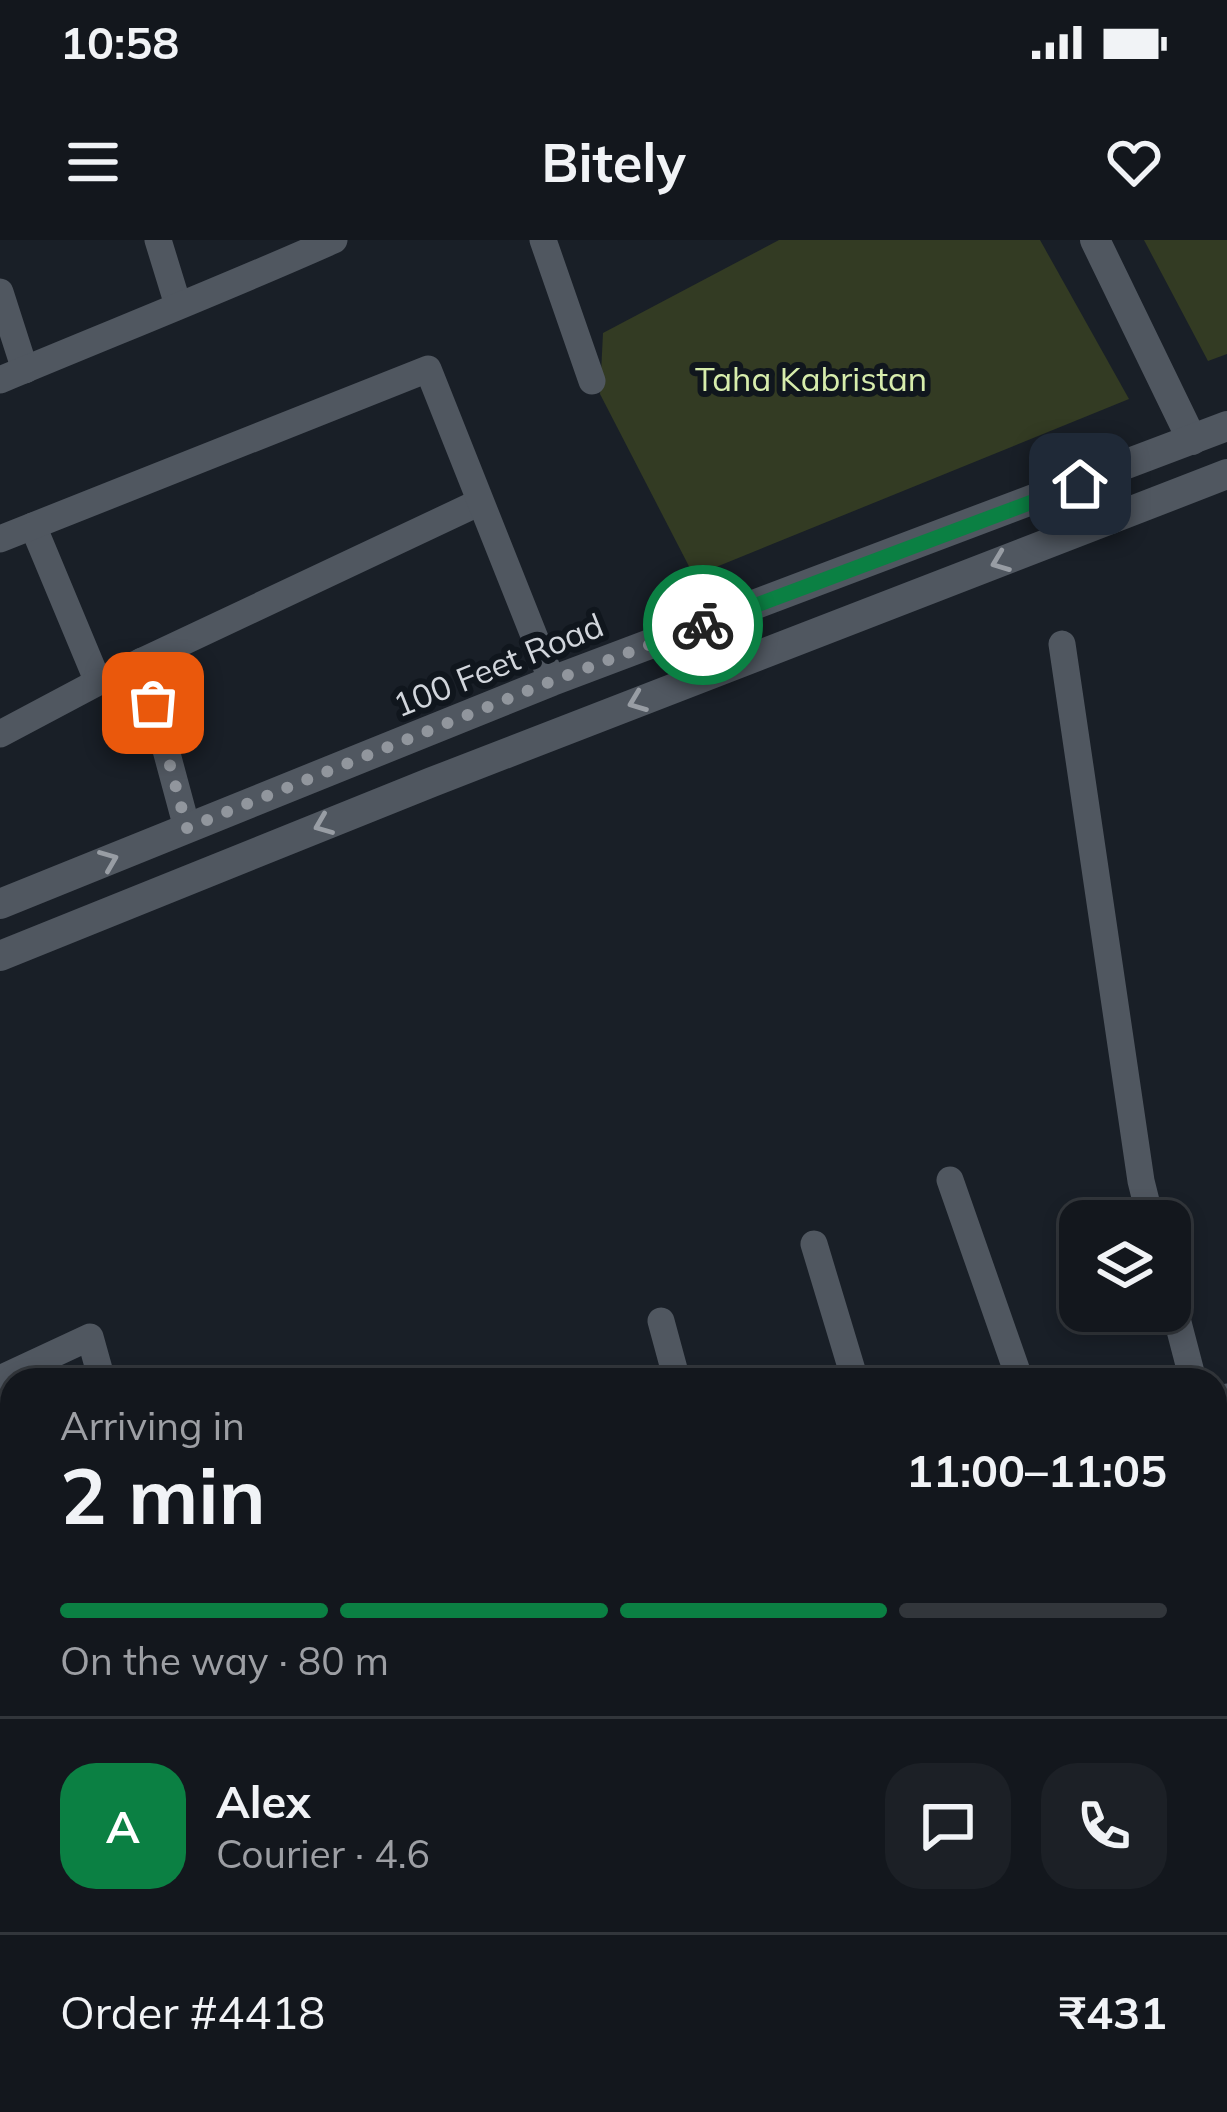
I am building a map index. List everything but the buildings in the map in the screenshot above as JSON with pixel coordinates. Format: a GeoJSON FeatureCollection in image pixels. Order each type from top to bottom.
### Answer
{"type":"FeatureCollection","features":[{"type":"Feature","properties":{"kind":"main road"},"geometry":{"type":"LineString","coordinates":[[1095,240],[1192,440]]}},
{"type":"Feature","properties":{"kind":"main road","name":"100 Feet Road"},"geometry":{"type":"LineString","coordinates":[[0,904],[552,681],[1227,426]]}},
{"type":"Feature","properties":{"kind":"main road"},"geometry":{"type":"LineString","coordinates":[[0,956],[432,782],[1227,474]]}},
{"type":"Feature","properties":{"kind":"street"},"geometry":{"type":"LineString","coordinates":[[158,240],[178,305]]}},
{"type":"Feature","properties":{"kind":"street"},"geometry":{"type":"LineString","coordinates":[[0,292],[12,375],[334,240]]}},
{"type":"Feature","properties":{"kind":"street"},"geometry":{"type":"LineString","coordinates":[[543,240],[592,381]]}},
{"type":"Feature","properties":{"kind":"street"},"geometry":{"type":"LineString","coordinates":[[0,539],[428,369],[552,681]]}},
{"type":"Feature","properties":{"kind":"street"},"geometry":{"type":"LineString","coordinates":[[0,734],[98,682],[480,502]]}},
{"type":"Feature","properties":{"kind":"street"},"geometry":{"type":"LineString","coordinates":[[33,526],[98,682]]}},
{"type":"Feature","properties":{"kind":"street"},"geometry":{"type":"LineString","coordinates":[[1062,644],[1146,1200]]}},
{"type":"Feature","properties":{"kind":"street"},"geometry":{"type":"LineString","coordinates":[[142,661],[187,828]]}},
{"type":"Feature","properties":{"kind":"street"},"geometry":{"type":"LineString","coordinates":[[950,1180],[1016,1368]]}},
{"type":"Feature","properties":{"kind":"street"},"geometry":{"type":"LineString","coordinates":[[814,1244],[851,1368]]}},
{"type":"Feature","properties":{"kind":"street"},"geometry":{"type":"LineString","coordinates":[[661,1321],[674,1368]]}},
{"type":"Feature","properties":{"kind":"street"},"geometry":{"type":"LineString","coordinates":[[1180,1332],[1190,1368]]}},
{"type":"Feature","properties":{"kind":"street"},"geometry":{"type":"LineString","coordinates":[[24,1368],[90,1337],[99,1368]]}},
{"type":"Feature","properties":{"kind":"green space","name":"Taha Kabristan"},"geometry":{"type":"Polygon","coordinates":[[[779,240],[1040,240],[1129,399],[694,576],[600,394],[603,333],[779,240]]]}},
{"type":"Feature","properties":{"kind":"green space"},"geometry":{"type":"Polygon","coordinates":[[[1144,240],[1227,240],[1227,354],[1208,361],[1144,240]]]}},
{"type":"Feature","properties":{"kind":"way so far"},"geometry":{"type":"LineString","coordinates":[[153,703],[187,828],[703,625]]}},
{"type":"Feature","properties":{"kind":"route"},"geometry":{"type":"LineString","coordinates":[[703,625],[1080,484]]}}]}
